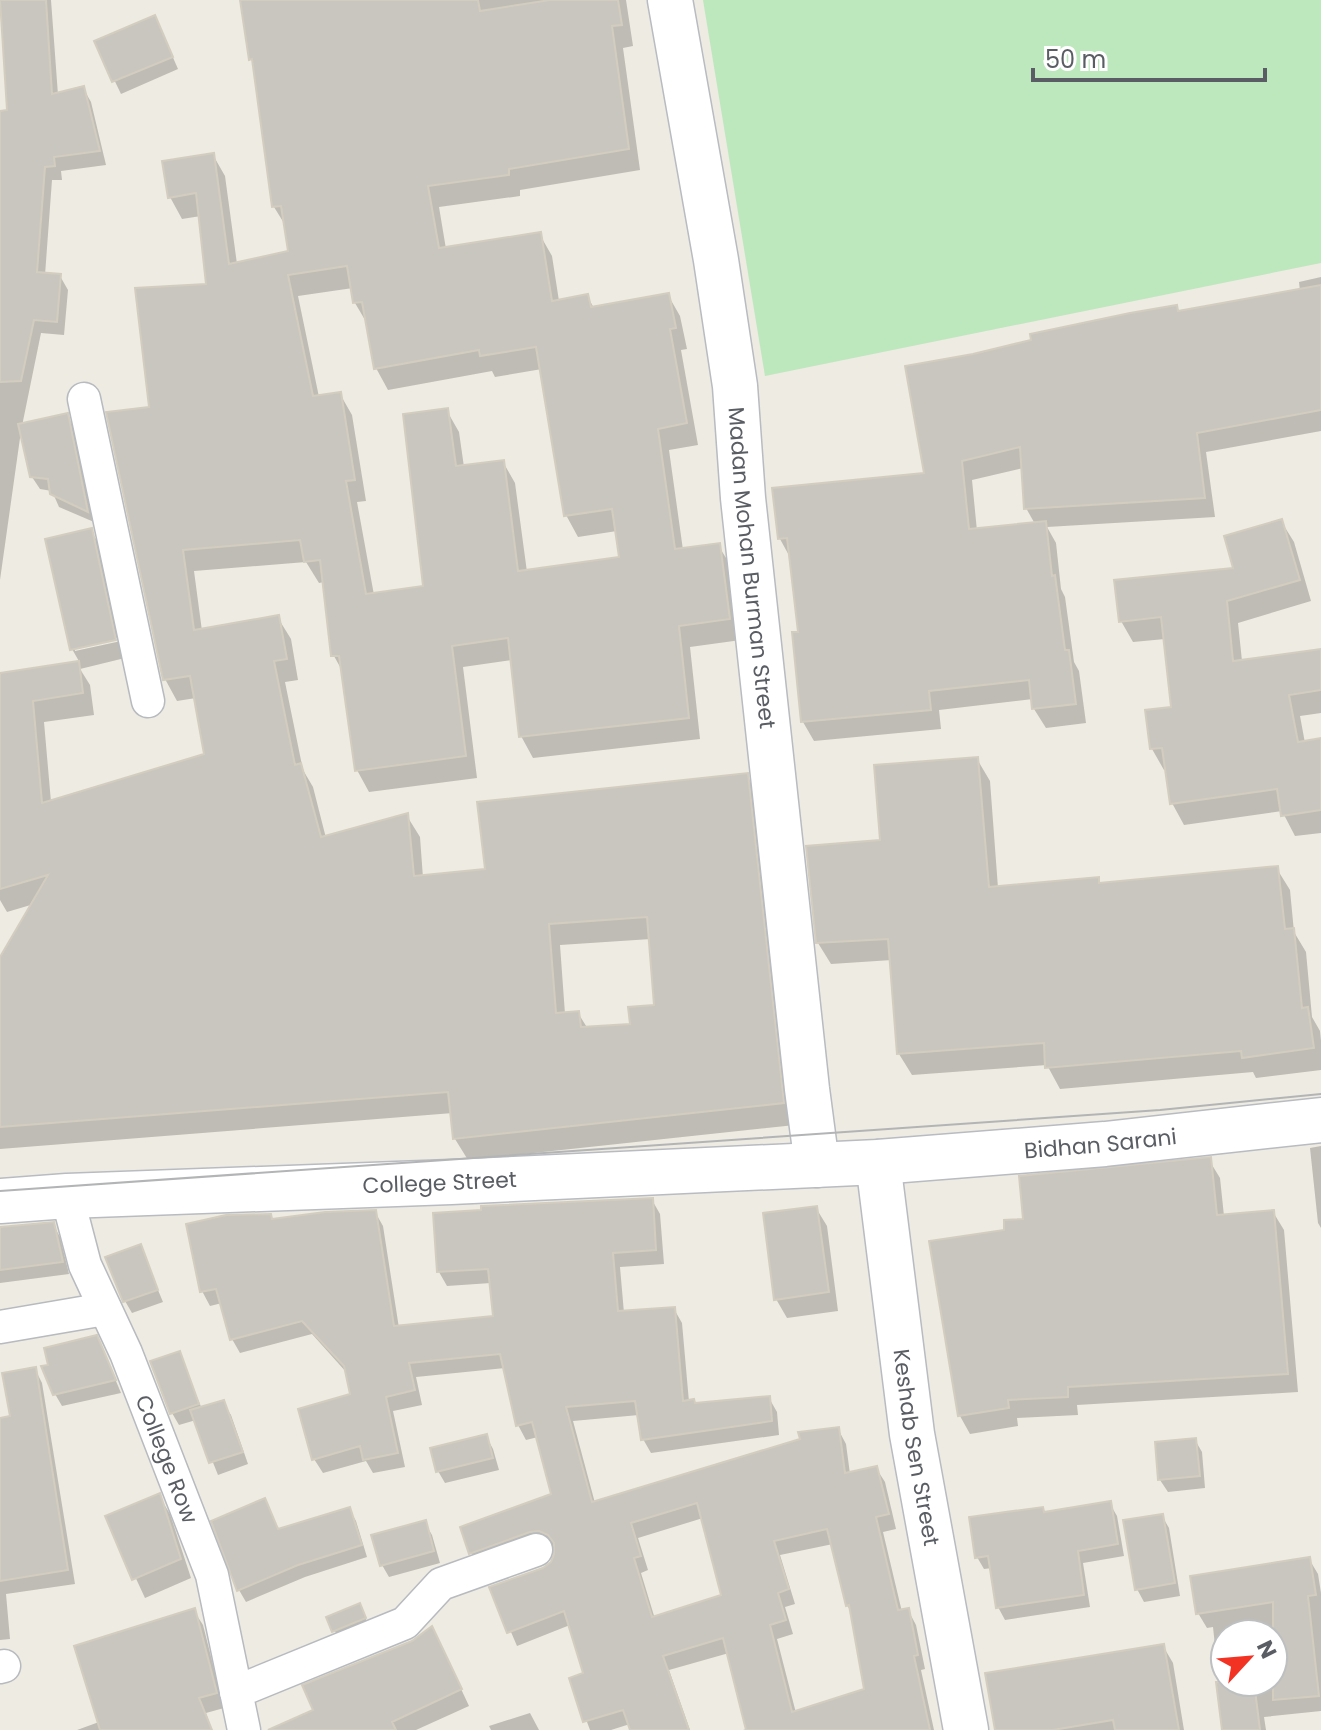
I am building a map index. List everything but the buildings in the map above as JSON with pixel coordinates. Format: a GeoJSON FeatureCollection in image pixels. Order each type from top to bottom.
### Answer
{"type":"FeatureCollection","features":[{"type":"Feature","properties":{"kind":"main road","name":"Madan Mohan Burman Street"},"geometry":{"type":"LineString","coordinates":[[670,0],[735,386],[743,498],[815,1152]]}},
{"type":"Feature","properties":{"kind":"main road","name":"Bidhan Sarani"},"geometry":{"type":"LineString","coordinates":[[878,1162],[1105,1144],[1321,1120]]}},
{"type":"Feature","properties":{"kind":"main road","name":"College Street"},"geometry":{"type":"LineString","coordinates":[[0,1201],[451,1182],[815,1152],[878,1162]]}},
{"type":"Feature","properties":{"kind":"main road","name":"Keshab Sen Street"},"geometry":{"type":"LineString","coordinates":[[878,1162],[912,1434],[966,1730]]}},
{"type":"Feature","properties":{"kind":"street"},"geometry":{"type":"LineString","coordinates":[[84,399],[148,701]]}},
{"type":"Feature","properties":{"kind":"street","name":"College Row"},"geometry":{"type":"LineString","coordinates":[[67,1196],[85,1265],[126,1353],[212,1575],[244,1730]]}},
{"type":"Feature","properties":{"kind":"street"},"geometry":{"type":"LineString","coordinates":[[0,1327],[105,1309]]}},
{"type":"Feature","properties":{"kind":"street"},"geometry":{"type":"LineString","coordinates":[[236,1692],[405,1623],[441,1584],[536,1550]]}},
{"type":"Feature","properties":{"kind":"green space"},"geometry":{"type":"Polygon","coordinates":[[[703,0],[1321,0],[1321,263],[765,376],[703,0]]]}},
{"type":"Feature","properties":{"kind":"tram line"},"geometry":{"type":"LineString","coordinates":[[0,1191],[1160,1110],[1321,1094]]}}]}
